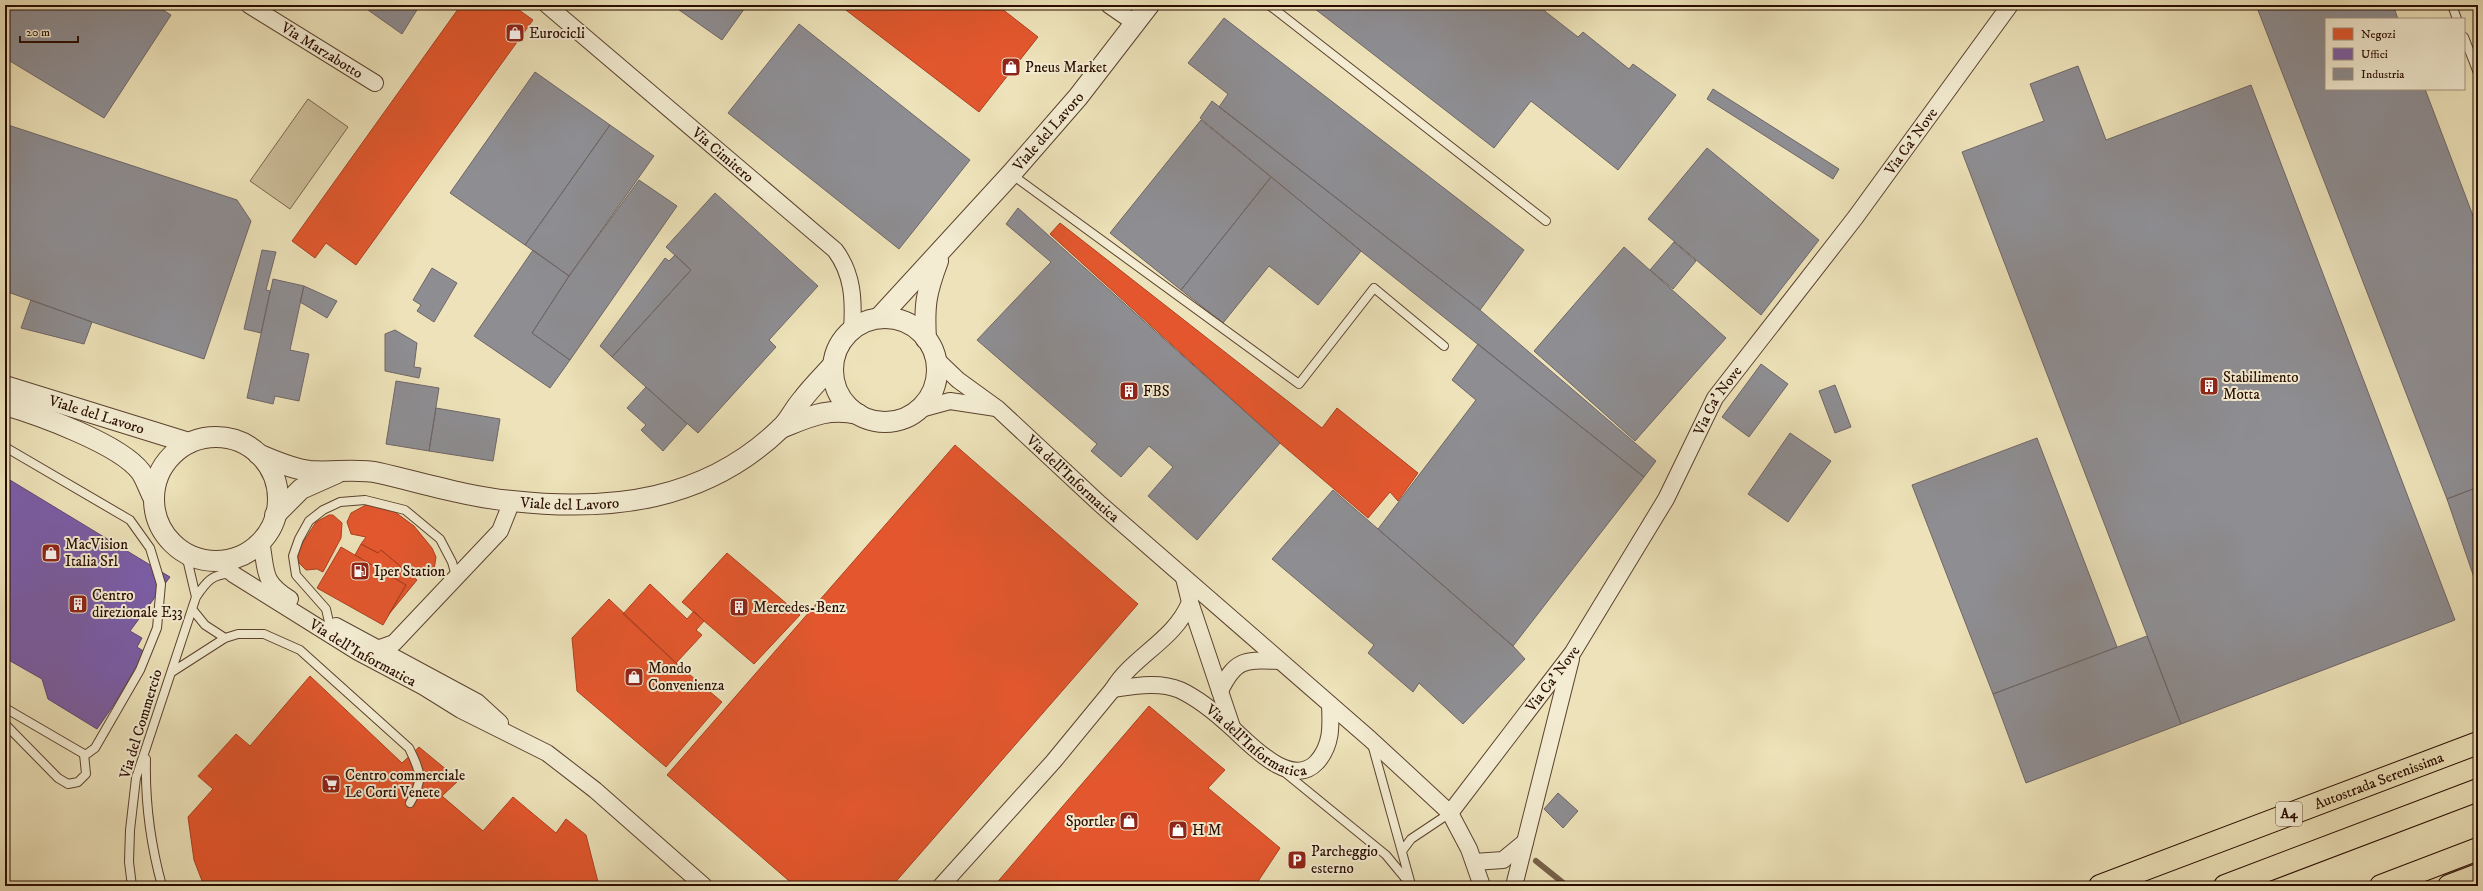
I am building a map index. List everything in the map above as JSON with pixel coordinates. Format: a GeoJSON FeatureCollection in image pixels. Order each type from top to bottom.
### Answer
{"type":"FeatureCollection","features":[{"type":"Feature","properties":{"kind":"highway","name":"Autostrada Serenissima"},"geometry":{"type":"LineString","coordinates":[[2100,886],[2478,743]]}},
{"type":"Feature","properties":{"kind":"highway"},"geometry":{"type":"LineString","coordinates":[[2225,886],[2478,790]]}},
{"type":"Feature","properties":{"kind":"highway"},"geometry":{"type":"LineString","coordinates":[[2381,886],[2478,849]]}},
{"type":"Feature","properties":{"kind":"highway"},"geometry":{"type":"LineString","coordinates":[[2449,886],[2478,875]]}},
{"type":"Feature","properties":{"kind":"street","name":"Via Marzabotto"},"geometry":{"type":"LineString","coordinates":[[249,5],[375,83]]}},
{"type":"Feature","properties":{"kind":"street","name":"Via Cimitero"},"geometry":{"type":"LineString","coordinates":[[547,5],[835,250],[843,260],[851,284],[854,299],[852,330]]}},
{"type":"Feature","properties":{"kind":"street"},"geometry":{"type":"LineString","coordinates":[[1108,5],[1135,23]]}},
{"type":"Feature","properties":{"kind":"street","name":"Viale del Lavoro"},"geometry":{"type":"LineString","coordinates":[[879,318],[941,253],[1078,97],[1149,5]]}},
{"type":"Feature","properties":{"kind":"street","name":"Via Ca' Nove"},"geometry":{"type":"LineString","coordinates":[[1450,813],[1573,652],[1666,499],[1715,398],[1855,218],[2010,5]]}},
{"type":"Feature","properties":{"kind":"street","name":"Viale del Lavoro"},"geometry":{"type":"LineString","coordinates":[[926,339],[924,308],[926,294],[941,253]]}},
{"type":"Feature","properties":{"kind":"street","name":"Viale del Lavoro"},"geometry":{"type":"LineString","coordinates":[[342,470],[301,489],[275,515],[261,541],[249,551],[235,558],[226,567],[191,556],[179,549],[165,535],[159,523],[154,497],[156,480],[164,465],[175,452],[189,443],[207,438],[226,438],[243,444],[258,454],[289,466],[310,470],[342,470],[373,472],[512,501],[562,504],[601,503],[664,495],[695,486],[718,474],[751,452],[782,428],[813,415],[841,410],[858,414],[873,420],[888,422],[904,418],[917,410],[927,400],[934,387],[936,359],[926,339],[913,326],[897,319],[879,318],[865,322],[852,330],[836,352],[833,365],[834,379],[838,393],[847,405],[858,414]]}},
{"type":"Feature","properties":{"kind":"street","name":"Via dell'Informatica"},"geometry":{"type":"LineString","coordinates":[[936,359],[958,380],[998,409],[1100,504],[1330,705],[1331,733],[1328,746],[1326,752],[1313,766],[1293,771],[1274,764],[1196,699],[1178,689],[1158,685],[1113,689]]}},
{"type":"Feature","properties":{"kind":"street","name":"Viale del Lavoro"},"geometry":{"type":"LineString","coordinates":[[782,428],[802,400],[833,365]]}},
{"type":"Feature","properties":{"kind":"street","name":"Viale del Lavoro"},"geometry":{"type":"LineString","coordinates":[[5,386],[189,443]]}},
{"type":"Feature","properties":{"kind":"street"},"geometry":{"type":"LineString","coordinates":[[917,410],[950,402],[998,409]]}},
{"type":"Feature","properties":{"kind":"street","name":"Viale del Lavoro"},"geometry":{"type":"LineString","coordinates":[[5,405],[49,419],[120,454],[140,472],[154,497]]}},
{"type":"Feature","properties":{"kind":"street","name":"Viale del Lavoro"},"geometry":{"type":"LineString","coordinates":[[258,454],[273,476],[277,496],[275,515]]}},
{"type":"Feature","properties":{"kind":"street"},"geometry":{"type":"LineString","coordinates":[[377,649],[394,643],[500,530],[512,501]]}},
{"type":"Feature","properties":{"kind":"street","name":"Via dell'Informatica"},"geometry":{"type":"LineString","coordinates":[[261,541],[267,579],[278,592],[377,649],[477,702],[513,734]]}},
{"type":"Feature","properties":{"kind":"street","name":"Via dell'Informatica"},"geometry":{"type":"LineString","coordinates":[[226,567],[358,652],[424,687],[461,710],[513,734],[547,753],[595,790],[704,886]]}},
{"type":"Feature","properties":{"kind":"street"},"geometry":{"type":"LineString","coordinates":[[1184,578],[1190,602],[1232,728]]}},
{"type":"Feature","properties":{"kind":"street"},"geometry":{"type":"LineString","coordinates":[[941,886],[1053,762],[1113,689],[1121,675],[1176,627],[1190,602]]}},
{"type":"Feature","properties":{"kind":"street"},"geometry":{"type":"LineString","coordinates":[[1514,886],[1573,652]]}},
{"type":"Feature","properties":{"kind":"street"},"geometry":{"type":"LineString","coordinates":[[1220,691],[1227,676],[1236,666],[1258,660],[1279,660]]}},
{"type":"Feature","properties":{"kind":"street"},"geometry":{"type":"LineString","coordinates":[[1330,705],[1370,739],[1450,813],[1474,862],[1482,886]]}},
{"type":"Feature","properties":{"kind":"street"},"geometry":{"type":"LineString","coordinates":[[1474,862],[1503,860],[1525,842]]}},
{"type":"Feature","properties":{"kind":"lane"},"geometry":{"type":"LineString","coordinates":[[1268,5],[1546,220]]}},
{"type":"Feature","properties":{"kind":"lane"},"geometry":{"type":"LineString","coordinates":[[2452,5],[2457,18]]}},
{"type":"Feature","properties":{"kind":"lane"},"geometry":{"type":"LineString","coordinates":[[2465,40],[2478,73]]}},
{"type":"Feature","properties":{"kind":"lane"},"geometry":{"type":"LineString","coordinates":[[1011,174],[1299,384],[1374,288],[1444,346]]}},
{"type":"Feature","properties":{"kind":"lane"},"geometry":{"type":"LineString","coordinates":[[5,447],[130,520],[150,548],[161,584],[157,628],[140,670],[95,748],[84,756]]}},
{"type":"Feature","properties":{"kind":"lane"},"geometry":{"type":"LineString","coordinates":[[329,622],[326,609],[296,575],[293,556],[299,539],[309,521],[323,510],[340,502],[365,500],[405,510],[440,539],[452,562],[456,576]]}},
{"type":"Feature","properties":{"kind":"lane"},"geometry":{"type":"LineString","coordinates":[[179,549],[188,563],[196,597]]}},
{"type":"Feature","properties":{"kind":"lane","name":"Via del Commercio"},"geometry":{"type":"LineString","coordinates":[[132,886],[129,862],[130,830],[136,778],[147,752],[196,597],[206,582],[226,567]]}},
{"type":"Feature","properties":{"kind":"lane"},"geometry":{"type":"LineString","coordinates":[[192,609],[205,625],[225,638]]}},
{"type":"Feature","properties":{"kind":"lane"},"geometry":{"type":"LineString","coordinates":[[172,672],[225,638],[238,634],[264,634],[300,650],[409,748],[418,766],[420,786],[410,803]]}},
{"type":"Feature","properties":{"kind":"lane"},"geometry":{"type":"LineString","coordinates":[[5,708],[73,747],[84,756],[86,774],[78,782],[68,784],[58,778],[5,724]]}},
{"type":"Feature","properties":{"kind":"lane"},"geometry":{"type":"LineString","coordinates":[[1370,739],[1402,851],[1410,885]]}},
{"type":"Feature","properties":{"kind":"lane"},"geometry":{"type":"LineString","coordinates":[[147,752],[146,782],[148,805],[162,886]]}},
{"type":"Feature","properties":{"kind":"lane"},"geometry":{"type":"LineString","coordinates":[[1274,764],[1386,855],[1410,885]]}},
{"type":"Feature","properties":{"kind":"lane"},"geometry":{"type":"LineString","coordinates":[[1402,851],[1411,839],[1450,813]]}},
{"type":"Feature","properties":{"kind":"shaded area"},"geometry":{"type":"Polygon","coordinates":[[[308,99],[348,127],[290,209],[250,181],[308,99]]]}},
{"type":"Feature","properties":{"kind":"building: Negozi"},"geometry":{"type":"Polygon","coordinates":[[[461,5],[512,5],[533,20],[356,265],[326,243],[315,258],[292,241],[461,5]]]}},
{"type":"Feature","properties":{"kind":"building: Negozi"},"geometry":{"type":"Polygon","coordinates":[[[844,5],[997,5],[1038,37],[979,112],[842,7],[844,5]]]}},
{"type":"Feature","properties":{"kind":"building: Negozi"},"geometry":{"type":"Polygon","coordinates":[[[1060,223],[1322,428],[1337,408],[1418,473],[1398,501],[1390,492],[1368,518],[1280,443],[1050,234],[1060,223]]]}},
{"type":"Feature","properties":{"kind":"building: Negozi"},"geometry":{"type":"Polygon","coordinates":[[[955,445],[1138,604],[892,886],[795,886],[667,775],[955,445]]]}},
{"type":"Feature","properties":{"kind":"building: Negozi"},"geometry":{"type":"Polygon","coordinates":[[[366,505],[391,509],[414,526],[432,548],[436,557],[434,570],[427,575],[412,576],[381,550],[378,553],[361,544],[366,537],[351,534],[347,522],[351,513],[366,505]]]}},
{"type":"Feature","properties":{"kind":"building: Negozi"},"geometry":{"type":"Polygon","coordinates":[[[329,515],[333,515],[342,523],[341,538],[323,572],[317,569],[306,570],[298,562],[297,552],[316,522],[329,515]]]}},
{"type":"Feature","properties":{"kind":"building: Negozi"},"geometry":{"type":"Polygon","coordinates":[[[361,544],[378,553],[381,550],[417,580],[389,614],[406,585],[355,555],[361,544]]]}},
{"type":"Feature","properties":{"kind":"building: Negozi"},"geometry":{"type":"Polygon","coordinates":[[[341,547],[406,585],[383,625],[317,588],[341,547]]]}},
{"type":"Feature","properties":{"kind":"building: Negozi","name":"Mercedes-Benz"},"geometry":{"type":"Polygon","coordinates":[[[727,553],[800,615],[754,664],[682,602],[727,553]]]}},
{"type":"Feature","properties":{"kind":"building: Negozi"},"geometry":{"type":"Polygon","coordinates":[[[650,584],[687,619],[694,611],[704,621],[696,630],[702,635],[676,663],[623,614],[650,584]]]}},
{"type":"Feature","properties":{"kind":"building: Negozi","name":"Mondo Convenienza"},"geometry":{"type":"Polygon","coordinates":[[[609,599],[676,663],[722,702],[666,767],[577,691],[572,638],[609,599]]]}},
{"type":"Feature","properties":{"kind":"building: Negozi","name":"Centro commerciale Le Corti Venete"},"geometry":{"type":"Polygon","coordinates":[[[310,676],[402,763],[419,747],[459,780],[442,796],[483,831],[513,797],[556,833],[566,819],[586,835],[599,886],[204,886],[194,860],[188,817],[213,789],[198,776],[236,734],[250,746],[310,676]]]}},
{"type":"Feature","properties":{"kind":"building: Negozi"},"geometry":{"type":"Polygon","coordinates":[[[1149,706],[1225,770],[1208,788],[1280,848],[1255,886],[994,886],[1149,706]]]}},
{"type":"Feature","properties":{"kind":"building: Uffici","name":"Centro direzionale E33"},"geometry":{"type":"Polygon","coordinates":[[[5,477],[170,577],[130,631],[142,638],[137,647],[145,652],[113,706],[97,729],[48,699],[42,679],[5,658],[5,477]]]}},
{"type":"Feature","properties":{"kind":"building: Industria"},"geometry":{"type":"Polygon","coordinates":[[[5,5],[155,5],[171,15],[104,118],[5,58],[5,5]]]}},
{"type":"Feature","properties":{"kind":"building: Industria"},"geometry":{"type":"Polygon","coordinates":[[[361,5],[420,5],[402,34],[361,5]]]}},
{"type":"Feature","properties":{"kind":"building: Industria"},"geometry":{"type":"Polygon","coordinates":[[[672,5],[747,5],[722,40],[672,5]]]}},
{"type":"Feature","properties":{"kind":"building: Industria"},"geometry":{"type":"Polygon","coordinates":[[[1310,5],[1537,5],[1578,37],[1583,32],[1629,69],[1633,64],[1676,95],[1618,170],[1531,101],[1494,148],[1310,5]]]}},
{"type":"Feature","properties":{"kind":"building: Industria"},"geometry":{"type":"Polygon","coordinates":[[[2095,5],[2108,5],[2097,10],[2095,5]]]}},
{"type":"Feature","properties":{"kind":"building: Industria"},"geometry":{"type":"Polygon","coordinates":[[[2256,5],[2393,5],[2398,18],[2325,18],[2325,90],[2425,90],[2478,229],[2478,487],[2447,499],[2256,5]]]}},
{"type":"Feature","properties":{"kind":"building: Industria"},"geometry":{"type":"Polygon","coordinates":[[[1224,18],[1524,250],[1480,310],[1219,107],[1228,94],[1188,63],[1224,18]]]}},
{"type":"Feature","properties":{"kind":"building: Industria"},"geometry":{"type":"Polygon","coordinates":[[[799,24],[970,160],[899,249],[728,113],[799,24]]]}},
{"type":"Feature","properties":{"kind":"building: Industria","name":"Stabilimento Motta"},"geometry":{"type":"Polygon","coordinates":[[[2078,66],[2106,140],[2251,85],[2455,620],[2181,724],[1962,152],[2044,121],[2030,84],[2078,66]]]}},
{"type":"Feature","properties":{"kind":"building: Industria"},"geometry":{"type":"Polygon","coordinates":[[[535,72],[610,125],[525,245],[450,193],[535,72]]]}},
{"type":"Feature","properties":{"kind":"building: Industria"},"geometry":{"type":"Polygon","coordinates":[[[1713,89],[1839,169],[1833,179],[1707,99],[1713,89]]]}},
{"type":"Feature","properties":{"kind":"building: Industria"},"geometry":{"type":"Polygon","coordinates":[[[1212,101],[1480,310],[1656,461],[1644,477],[1361,251],[1200,118],[1212,101]]]}},
{"type":"Feature","properties":{"kind":"building: Industria"},"geometry":{"type":"Polygon","coordinates":[[[1201,120],[1271,177],[1181,290],[1110,233],[1201,120]]]}},
{"type":"Feature","properties":{"kind":"building: Industria"},"geometry":{"type":"Polygon","coordinates":[[[5,124],[237,200],[251,221],[204,359],[92,322],[5,291],[5,124]]]}},
{"type":"Feature","properties":{"kind":"building: Industria"},"geometry":{"type":"Polygon","coordinates":[[[610,125],[654,156],[569,276],[525,245],[610,125]]]}},
{"type":"Feature","properties":{"kind":"building: Industria"},"geometry":{"type":"Polygon","coordinates":[[[1707,148],[1819,240],[1761,315],[1648,219],[1707,148]]]}},
{"type":"Feature","properties":{"kind":"building: Industria"},"geometry":{"type":"Polygon","coordinates":[[[1271,177],[1361,251],[1318,305],[1269,266],[1223,323],[1181,290],[1271,177]]]}},
{"type":"Feature","properties":{"kind":"building: Industria"},"geometry":{"type":"Polygon","coordinates":[[[639,180],[677,206],[570,360],[532,333],[569,276],[639,180]]]}},
{"type":"Feature","properties":{"kind":"building: Industria"},"geometry":{"type":"Polygon","coordinates":[[[715,193],[818,286],[769,340],[776,347],[698,433],[612,357],[691,270],[666,247],[715,193]]]}},
{"type":"Feature","properties":{"kind":"building: Industria","name":"FBS"},"geometry":{"type":"Polygon","coordinates":[[[1018,208],[1280,443],[1197,540],[1148,496],[1173,467],[1149,446],[1121,477],[1091,451],[1097,444],[977,340],[1051,262],[1006,224],[1018,208]]]}},
{"type":"Feature","properties":{"kind":"building: Industria"},"geometry":{"type":"Polygon","coordinates":[[[1674,242],[1696,261],[1673,289],[1650,270],[1674,242]]]}},
{"type":"Feature","properties":{"kind":"building: Industria"},"geometry":{"type":"Polygon","coordinates":[[[1624,247],[1726,338],[1635,441],[1534,351],[1624,247]]]}},
{"type":"Feature","properties":{"kind":"building: Industria"},"geometry":{"type":"Polygon","coordinates":[[[262,250],[276,252],[266,290],[270,291],[261,333],[244,329],[262,250]]]}},
{"type":"Feature","properties":{"kind":"building: Industria"},"geometry":{"type":"Polygon","coordinates":[[[533,250],[569,276],[532,333],[570,360],[550,388],[474,336],[533,250]]]}},
{"type":"Feature","properties":{"kind":"building: Industria"},"geometry":{"type":"Polygon","coordinates":[[[675,255],[691,270],[612,357],[600,346],[665,258],[669,261],[675,255]]]}},
{"type":"Feature","properties":{"kind":"building: Industria"},"geometry":{"type":"Polygon","coordinates":[[[432,268],[457,283],[434,322],[417,311],[421,305],[413,300],[432,268]]]}},
{"type":"Feature","properties":{"kind":"building: Industria"},"geometry":{"type":"Polygon","coordinates":[[[273,279],[304,286],[290,350],[309,354],[299,401],[275,396],[273,404],[247,398],[273,279]]]}},
{"type":"Feature","properties":{"kind":"building: Industria"},"geometry":{"type":"Polygon","coordinates":[[[304,286],[337,301],[327,318],[300,302],[304,286]]]}},
{"type":"Feature","properties":{"kind":"building: Industria"},"geometry":{"type":"Polygon","coordinates":[[[31,300],[92,322],[84,344],[21,328],[31,300]]]}},
{"type":"Feature","properties":{"kind":"building: Industria"},"geometry":{"type":"Polygon","coordinates":[[[395,330],[417,343],[414,367],[421,368],[419,378],[385,371],[385,334],[395,330]]]}},
{"type":"Feature","properties":{"kind":"building: Industria"},"geometry":{"type":"Polygon","coordinates":[[[1478,344],[1644,477],[1513,646],[1378,529],[1476,400],[1452,380],[1478,344]]]}},
{"type":"Feature","properties":{"kind":"building: Industria"},"geometry":{"type":"Polygon","coordinates":[[[1761,364],[1788,384],[1749,437],[1722,417],[1761,364]]]}},
{"type":"Feature","properties":{"kind":"building: Industria"},"geometry":{"type":"Polygon","coordinates":[[[396,381],[439,388],[429,451],[386,444],[396,381]]]}},
{"type":"Feature","properties":{"kind":"building: Industria"},"geometry":{"type":"Polygon","coordinates":[[[1835,385],[1851,427],[1835,433],[1819,391],[1835,385]]]}},
{"type":"Feature","properties":{"kind":"building: Industria"},"geometry":{"type":"Polygon","coordinates":[[[646,387],[687,424],[663,451],[641,430],[646,425],[627,408],[646,387]]]}},
{"type":"Feature","properties":{"kind":"building: Industria"},"geometry":{"type":"Polygon","coordinates":[[[436,408],[500,419],[493,461],[429,451],[436,408]]]}},
{"type":"Feature","properties":{"kind":"building: Industria"},"geometry":{"type":"Polygon","coordinates":[[[1790,433],[1831,461],[1788,522],[1748,494],[1790,433]]]}},
{"type":"Feature","properties":{"kind":"building: Industria"},"geometry":{"type":"Polygon","coordinates":[[[2037,438],[2117,647],[1993,694],[1912,485],[2037,438]]]}},
{"type":"Feature","properties":{"kind":"building: Industria"},"geometry":{"type":"Polygon","coordinates":[[[2478,487],[2478,589],[2447,499],[2478,487]]]}},
{"type":"Feature","properties":{"kind":"building: Industria"},"geometry":{"type":"Polygon","coordinates":[[[1333,490],[1513,646],[1525,659],[1463,724],[1419,683],[1413,692],[1368,653],[1374,645],[1272,559],[1333,490]]]}},
{"type":"Feature","properties":{"kind":"building: Industria"},"geometry":{"type":"Polygon","coordinates":[[[2147,636],[2181,724],[2026,783],[1993,694],[2147,636]]]}},
{"type":"Feature","properties":{"kind":"building: Industria"},"geometry":{"type":"Polygon","coordinates":[[[1558,793],[1578,811],[1563,828],[1544,809],[1558,793]]]}},
{"type":"Feature","properties":{"kind":"waterway"},"geometry":{"type":"LineString","coordinates":[[1536,861],[1567,886]]}},
{"type":"Feature","properties":{"kind":"place","name":"Eurocicli"},"geometry":{"type":"Point","coordinates":[515,33]}},
{"type":"Feature","properties":{"kind":"place","name":"Pneus Market"},"geometry":{"type":"Point","coordinates":[1011,67]}},
{"type":"Feature","properties":{"kind":"place","name":"Stabilimento Motta"},"geometry":{"type":"Point","coordinates":[2209,386]}},
{"type":"Feature","properties":{"kind":"place","name":"FBS"},"geometry":{"type":"Point","coordinates":[1129,391]}},
{"type":"Feature","properties":{"kind":"place","name":"MacVision Italia Srl"},"geometry":{"type":"Point","coordinates":[51,553]}},
{"type":"Feature","properties":{"kind":"place","name":"Iper Station"},"geometry":{"type":"Point","coordinates":[360,571]}},
{"type":"Feature","properties":{"kind":"place","name":"Centro direzionale E33"},"geometry":{"type":"Point","coordinates":[78,604]}},
{"type":"Feature","properties":{"kind":"place","name":"Mercedes-Benz"},"geometry":{"type":"Point","coordinates":[739,607]}},
{"type":"Feature","properties":{"kind":"place","name":"Mondo Convenienza"},"geometry":{"type":"Point","coordinates":[634,677]}},
{"type":"Feature","properties":{"kind":"place","name":"Centro commerciale Le Corti Venete"},"geometry":{"type":"Point","coordinates":[331,784]}},
{"type":"Feature","properties":{"kind":"place","name":"Sportler"},"geometry":{"type":"Point","coordinates":[1129,821]}},
{"type":"Feature","properties":{"kind":"place","name":"H M"},"geometry":{"type":"Point","coordinates":[1178,830]}},
{"type":"Feature","properties":{"kind":"place","name":"Parcheggio esterno"},"geometry":{"type":"Point","coordinates":[1297,860]}}]}
